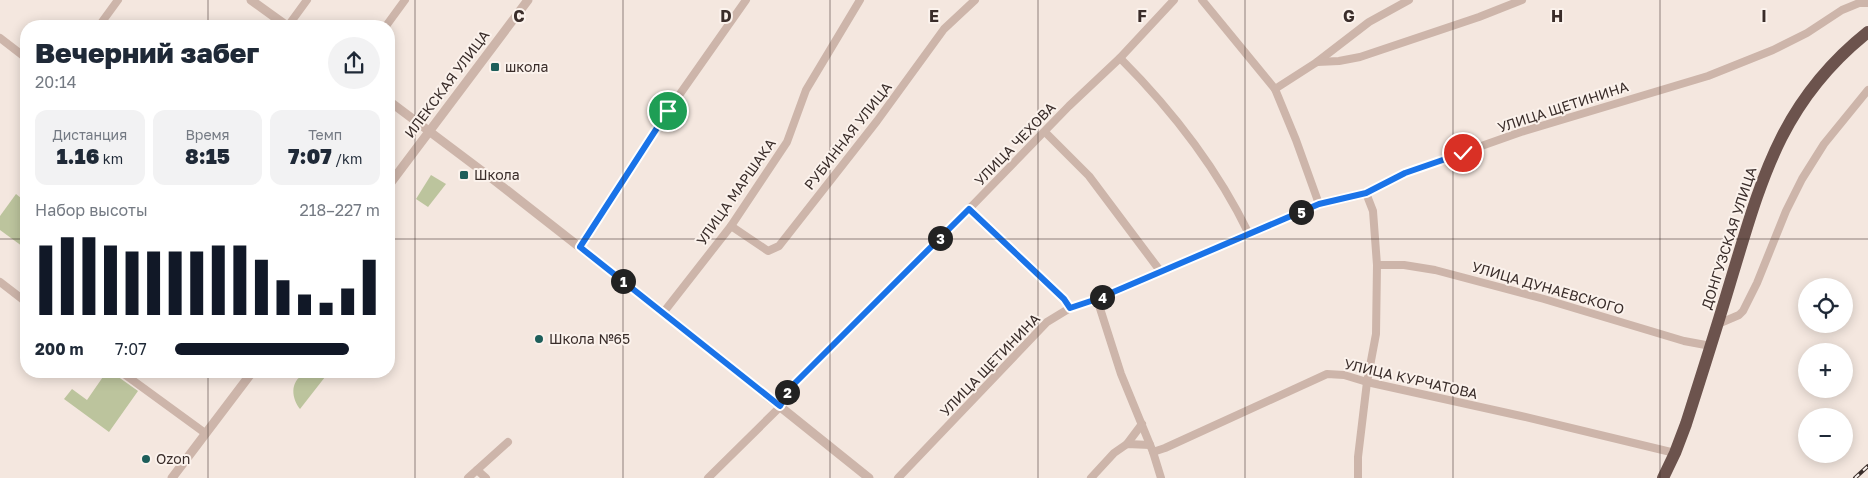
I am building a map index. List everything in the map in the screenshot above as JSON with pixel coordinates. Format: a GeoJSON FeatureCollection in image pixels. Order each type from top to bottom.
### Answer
{"type":"FeatureCollection","features":[{"type":"Feature","properties":{"kind":"highway","name":"ДОНГУЗСКАЯ УЛИЦА"},"geometry":{"type":"LineString","coordinates":[[1663,478],[1675,453],[1711,346],[1765,172],[1777,144],[1807,93],[1846,50],[1868,33]]}},
{"type":"Feature","properties":{"kind":"street"},"geometry":{"type":"LineString","coordinates":[[103,20],[118,0]]}},
{"type":"Feature","properties":{"kind":"street"},"geometry":{"type":"LineString","coordinates":[[251,0],[279,20]]}},
{"type":"Feature","properties":{"kind":"street"},"geometry":{"type":"LineString","coordinates":[[292,20],[307,0]]}},
{"type":"Feature","properties":{"kind":"street"},"geometry":{"type":"LineString","coordinates":[[390,20],[405,0]]}},
{"type":"Feature","properties":{"kind":"street","name":"ИЛЕКСКАЯ УЛИЦА"},"geometry":{"type":"LineString","coordinates":[[395,176],[528,0]]}},
{"type":"Feature","properties":{"kind":"street"},"geometry":{"type":"LineString","coordinates":[[580,247],[668,111],[746,0]]}},
{"type":"Feature","properties":{"kind":"street","name":"УЛИЦА МАРШАКА"},"geometry":{"type":"LineString","coordinates":[[663,313],[731,226],[787,142],[806,90],[860,0]]}},
{"type":"Feature","properties":{"kind":"street","name":"РУБИННАЯ УЛИЦА"},"geometry":{"type":"LineString","coordinates":[[731,226],[768,251],[779,246],[877,121],[944,29],[975,0]]}},
{"type":"Feature","properties":{"kind":"street","name":"УЛИЦА ЧЕХОВА"},"geometry":{"type":"LineString","coordinates":[[708,478],[780,406],[790,388],[1069,106],[1120,58],[1174,0]]}},
{"type":"Feature","properties":{"kind":"street"},"geometry":{"type":"LineString","coordinates":[[1202,0],[1275,89],[1319,204]]}},
{"type":"Feature","properties":{"kind":"street"},"geometry":{"type":"LineString","coordinates":[[1275,89],[1317,62],[1369,22],[1409,0]]}},
{"type":"Feature","properties":{"kind":"street"},"geometry":{"type":"LineString","coordinates":[[1317,62],[1339,61],[1360,57],[1479,17],[1522,0]]}},
{"type":"Feature","properties":{"kind":"street","name":"УЛИЦА ЩЕТИНИНА"},"geometry":{"type":"LineString","coordinates":[[898,478],[1047,322],[1070,308],[1097,299],[1319,204],[1366,193],[1405,173],[1521,132],[1708,76],[1773,50],[1807,33],[1842,10],[1860,3],[1868,3]]}},
{"type":"Feature","properties":{"kind":"street"},"geometry":{"type":"LineString","coordinates":[[0,38],[20,53]]}},
{"type":"Feature","properties":{"kind":"street"},"geometry":{"type":"LineString","coordinates":[[1120,58],[1148,86],[1181,126],[1219,180],[1248,234]]}},
{"type":"Feature","properties":{"kind":"street"},"geometry":{"type":"LineString","coordinates":[[1718,324],[1744,311],[1786,211],[1802,179],[1824,144],[1868,90]]}},
{"type":"Feature","properties":{"kind":"street"},"geometry":{"type":"LineString","coordinates":[[395,105],[580,247],[869,478]]}},
{"type":"Feature","properties":{"kind":"street"},"geometry":{"type":"LineString","coordinates":[[1045,132],[1089,176],[1161,272]]}},
{"type":"Feature","properties":{"kind":"street"},"geometry":{"type":"LineString","coordinates":[[1358,478],[1358,458],[1367,382],[1376,334],[1377,265],[1373,211],[1366,193]]}},
{"type":"Feature","properties":{"kind":"street"},"geometry":{"type":"LineString","coordinates":[[969,209],[1064,299],[1070,308]]}},
{"type":"Feature","properties":{"kind":"street","name":"УЛИЦА ДУНАЕВСКОГО"},"geometry":{"type":"LineString","coordinates":[[1377,265],[1404,265],[1435,270],[1544,299],[1684,341],[1711,346]]}},
{"type":"Feature","properties":{"kind":"street"},"geometry":{"type":"LineString","coordinates":[[0,282],[20,297]]}},
{"type":"Feature","properties":{"kind":"street"},"geometry":{"type":"LineString","coordinates":[[1097,299],[1121,374],[1142,424],[1161,478]]}},
{"type":"Feature","properties":{"kind":"street","name":"УЛИЦА КУРЧАТОВА"},"geometry":{"type":"LineString","coordinates":[[1127,444],[1165,448],[1327,374],[1344,375],[1367,382],[1675,453]]}},
{"type":"Feature","properties":{"kind":"street"},"geometry":{"type":"LineString","coordinates":[[133,378],[205,433]]}},
{"type":"Feature","properties":{"kind":"street"},"geometry":{"type":"LineString","coordinates":[[172,478],[248,378]]}},
{"type":"Feature","properties":{"kind":"street"},"geometry":{"type":"LineString","coordinates":[[1091,478],[1114,454],[1127,444],[1142,424]]}},
{"type":"Feature","properties":{"kind":"street"},"geometry":{"type":"LineString","coordinates":[[468,478],[508,442]]}},
{"type":"Feature","properties":{"kind":"street"},"geometry":{"type":"LineString","coordinates":[[476,470],[486,478]]}},
{"type":"Feature","properties":{"kind":"green space"},"geometry":{"type":"Polygon","coordinates":[[[431,175],[446,184],[428,207],[416,199],[431,175]]]}},
{"type":"Feature","properties":{"kind":"green space"},"geometry":{"type":"Polygon","coordinates":[[[16,194],[20,197],[20,245],[0,230],[0,216],[16,194]]]}},
{"type":"Feature","properties":{"kind":"green space"},"geometry":{"type":"Polygon","coordinates":[[[102,378],[120,378],[138,391],[109,432],[64,399],[72,389],[87,400],[102,378]]]}},
{"type":"Feature","properties":{"kind":"green space"},"geometry":{"type":"Polygon","coordinates":[[[298,378],[324,378],[300,409],[293,391],[298,378]]]}},
{"type":"Feature","properties":{"kind":"railway"},"geometry":{"type":"LineString","coordinates":[[1855,478],[1868,466]]}},
{"type":"Feature","properties":{"kind":"place","name":"школа"},"geometry":{"type":"Point","coordinates":[495,67]}},
{"type":"Feature","properties":{"kind":"place","name":"Школа"},"geometry":{"type":"Point","coordinates":[464,175]}},
{"type":"Feature","properties":{"kind":"place","name":"Школа №65"},"geometry":{"type":"Point","coordinates":[539,339]}},
{"type":"Feature","properties":{"kind":"place","name":"Ozon"},"geometry":{"type":"Point","coordinates":[146,459]}},
{"type":"Feature","properties":{"kind":"route"},"geometry":{"type":"LineString","coordinates":[[668,111],[580,247],[780,406],[790,388],[969,209],[1064,299],[1070,308],[1097,299],[1319,204],[1366,193],[1405,173],[1463,153]]}}]}
